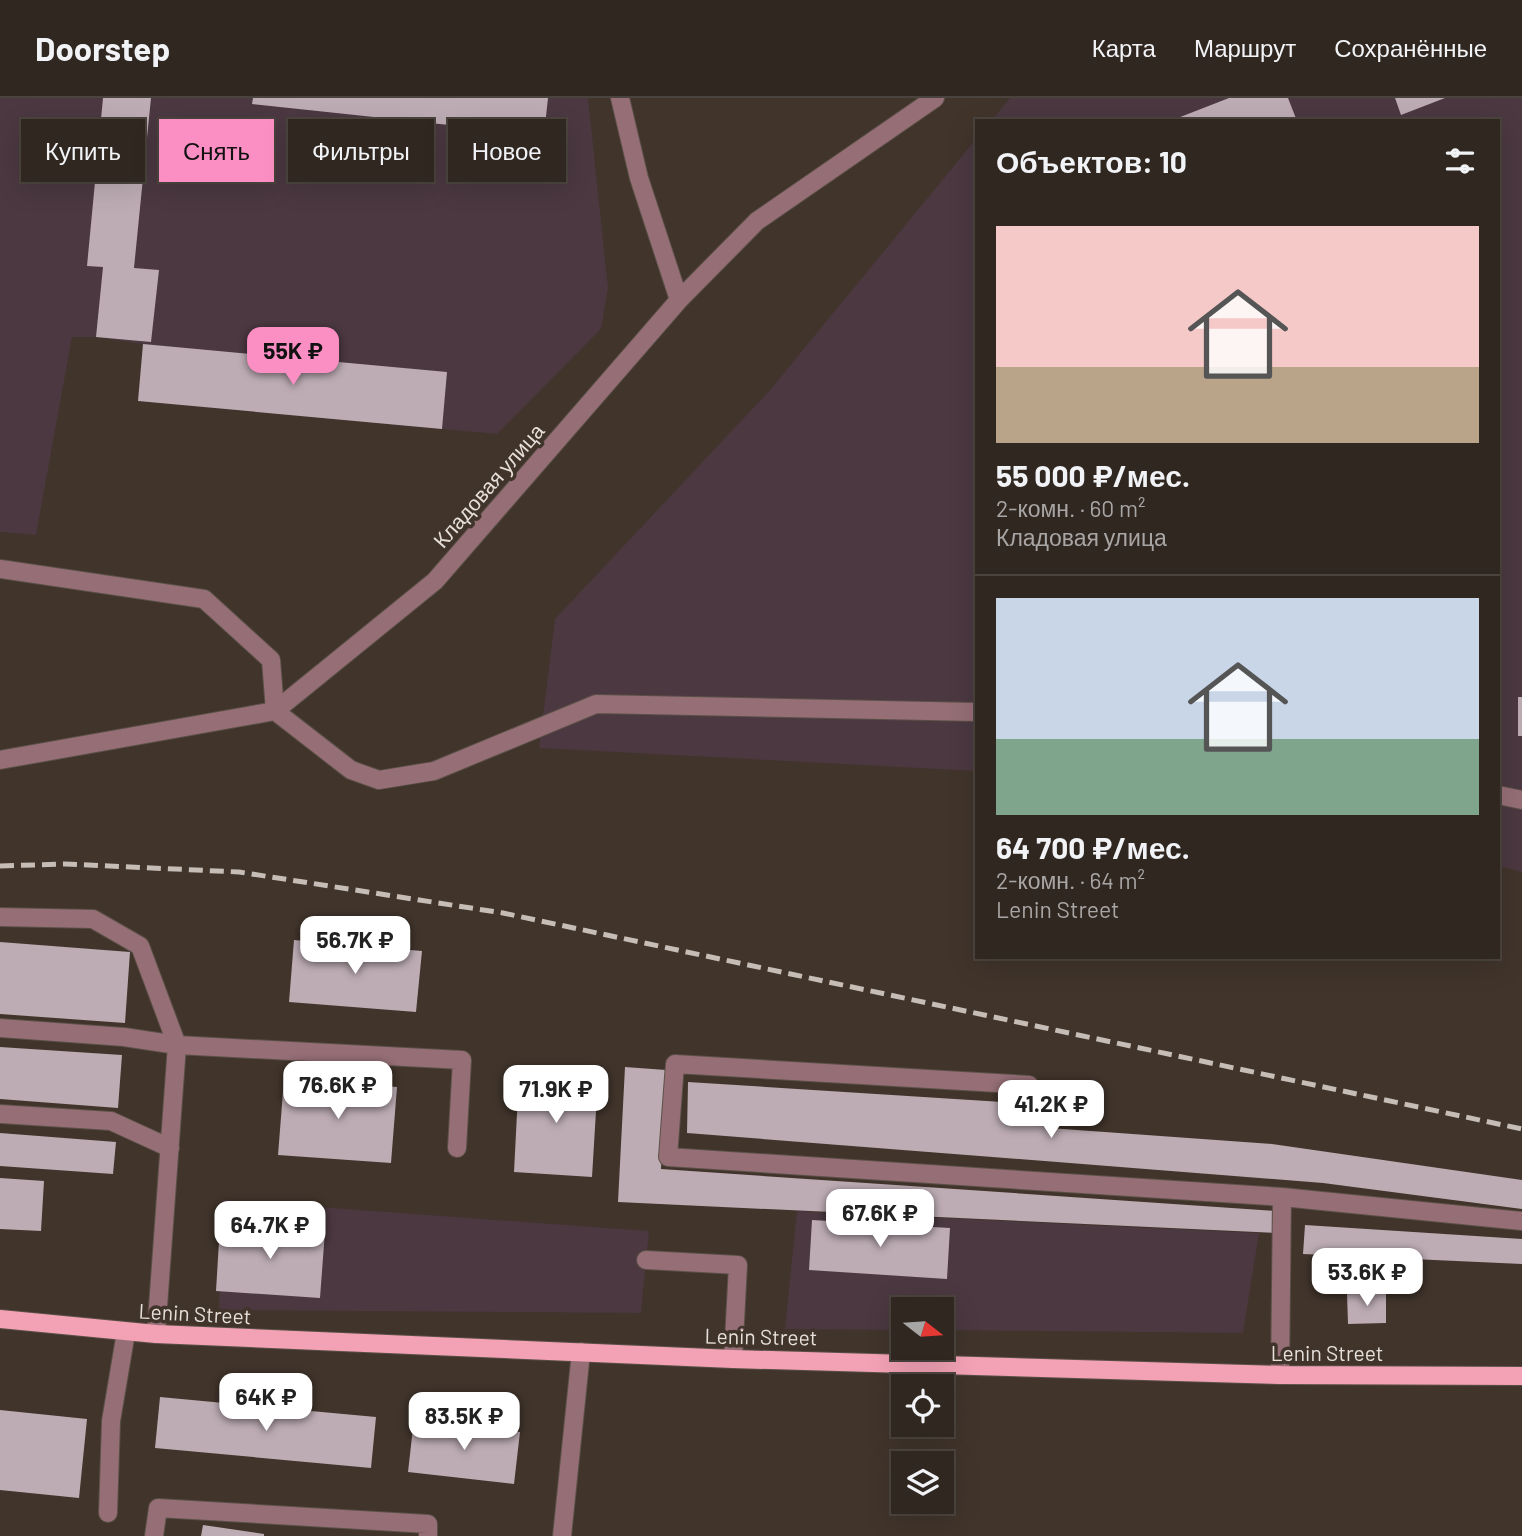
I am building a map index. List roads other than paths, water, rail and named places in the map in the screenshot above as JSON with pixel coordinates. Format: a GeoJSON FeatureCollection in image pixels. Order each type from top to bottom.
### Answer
{"type":"FeatureCollection","features":[{"type":"Feature","properties":{"kind":"main road","name":"Lenin Street"},"geometry":{"type":"LineString","coordinates":[[0,1319],[156,1334],[733,1359],[1280,1375],[1522,1376]]}},
{"type":"Feature","properties":{"kind":"street"},"geometry":{"type":"LineString","coordinates":[[620,98],[639,178],[678,300]]}},
{"type":"Feature","properties":{"kind":"street","name":"Кладовая улица"},"geometry":{"type":"LineString","coordinates":[[0,760],[275,711],[435,581],[678,300],[757,220],[935,98]]}},
{"type":"Feature","properties":{"kind":"street"},"geometry":{"type":"LineString","coordinates":[[0,569],[204,599],[271,660],[275,711],[351,770],[379,779],[434,771],[596,704],[975,712]]}},
{"type":"Feature","properties":{"kind":"street"},"geometry":{"type":"LineString","coordinates":[[1500,794],[1522,800]]}},
{"type":"Feature","properties":{"kind":"street"},"geometry":{"type":"LineString","coordinates":[[0,917],[93,919],[140,946],[177,1045],[156,1334]]}},
{"type":"Feature","properties":{"kind":"street"},"geometry":{"type":"LineString","coordinates":[[0,1028],[124,1037],[177,1045],[462,1060],[457,1148]]}},
{"type":"Feature","properties":{"kind":"street"},"geometry":{"type":"LineString","coordinates":[[1029,1085],[675,1064],[668,1157],[1282,1197],[1522,1221]]}},
{"type":"Feature","properties":{"kind":"street"},"geometry":{"type":"LineString","coordinates":[[0,1114],[111,1121],[170,1148]]}},
{"type":"Feature","properties":{"kind":"street"},"geometry":{"type":"LineString","coordinates":[[1280,1375],[1282,1197]]}},
{"type":"Feature","properties":{"kind":"street"},"geometry":{"type":"LineString","coordinates":[[646,1260],[738,1265],[733,1359]]}},
{"type":"Feature","properties":{"kind":"street"},"geometry":{"type":"LineString","coordinates":[[108,1513],[111,1421],[127,1332]]}},
{"type":"Feature","properties":{"kind":"street"},"geometry":{"type":"LineString","coordinates":[[562,1536],[581,1352]]}},
{"type":"Feature","properties":{"kind":"street"},"geometry":{"type":"LineString","coordinates":[[154,1536],[158,1508],[428,1524],[428,1536]]}},
{"type":"Feature","properties":{"kind":"railway"},"geometry":{"type":"LineString","coordinates":[[0,866],[65,864],[239,872],[503,913],[1522,1129]]}}]}
